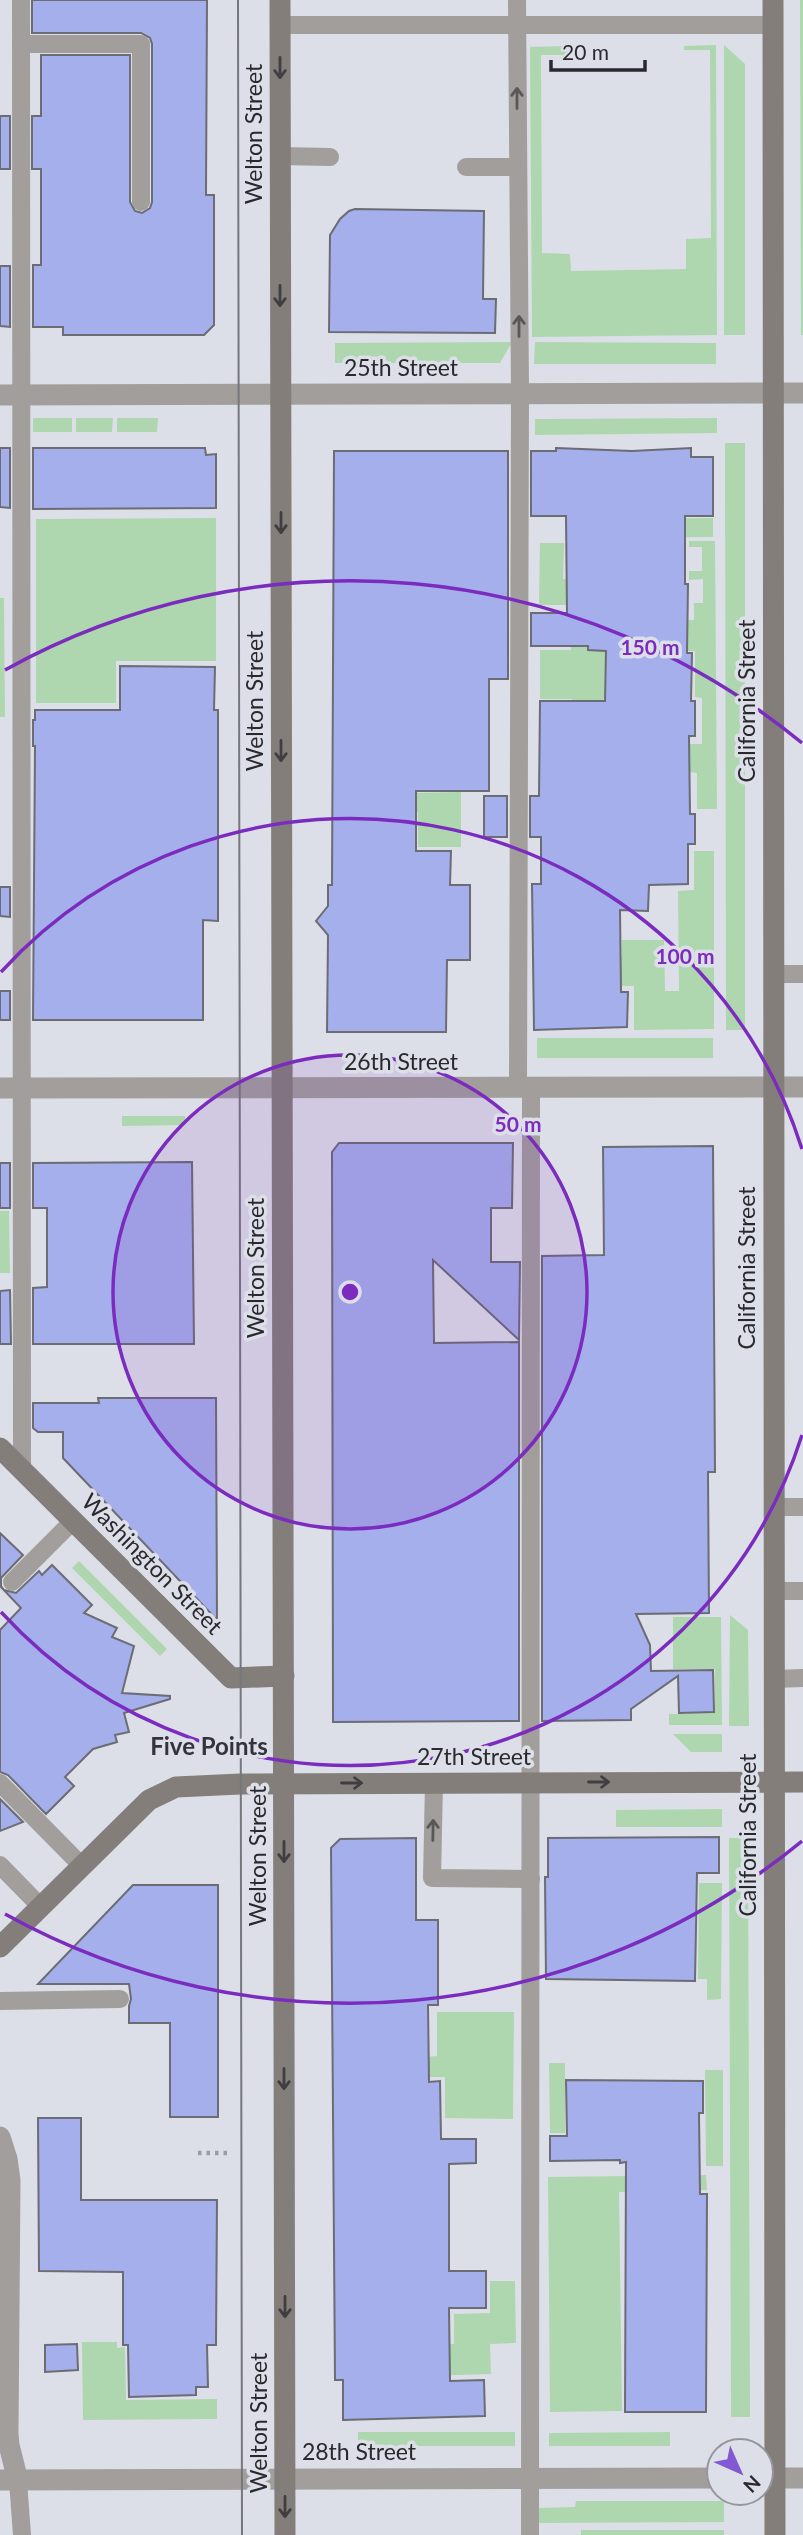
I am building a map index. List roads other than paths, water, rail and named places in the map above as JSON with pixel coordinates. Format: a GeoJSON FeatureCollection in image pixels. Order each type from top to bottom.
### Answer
{"type":"FeatureCollection","features":[{"type":"Feature","properties":{"kind":"street","name":"Welton Street"},"geometry":{"type":"LineString","coordinates":[[280,0],[285,2535]]}},
{"type":"Feature","properties":{"kind":"street","name":"California Street"},"geometry":{"type":"LineString","coordinates":[[768,2437],[775,1782],[773,0]]}},
{"type":"Feature","properties":{"kind":"street","name":"25th Street"},"geometry":{"type":"LineString","coordinates":[[10,395],[803,393]]}},
{"type":"Feature","properties":{"kind":"street","name":"26th Street"},"geometry":{"type":"LineString","coordinates":[[0,1088],[803,1087]]}},
{"type":"Feature","properties":{"kind":"street","name":"Washington Street"},"geometry":{"type":"LineString","coordinates":[[0,1448],[231,1678],[284,1676]]}},
{"type":"Feature","properties":{"kind":"street","name":"27th Street"},"geometry":{"type":"LineString","coordinates":[[82,1866],[149,1800],[176,1787],[284,1783],[803,1782]]}},
{"type":"Feature","properties":{"kind":"street"},"geometry":{"type":"LineString","coordinates":[[0,1947],[82,1866]]}},
{"type":"Feature","properties":{"kind":"street"},"geometry":{"type":"LineString","coordinates":[[0,2137],[10,2180],[9,2481]]}},
{"type":"Feature","properties":{"kind":"street","name":"28th Street"},"geometry":{"type":"LineString","coordinates":[[9,2481],[705,2478]]}},
{"type":"Feature","properties":{"kind":"street"},"geometry":{"type":"LineString","coordinates":[[775,2478],[803,2478]]}},
{"type":"Feature","properties":{"kind":"street","name":"California Street"},"geometry":{"type":"LineString","coordinates":[[772,2507],[775,2535]]}},
{"type":"Feature","properties":{"kind":"lane"},"geometry":{"type":"LineString","coordinates":[[20,0],[21,44],[10,395],[22,1088],[22,1471]]}},
{"type":"Feature","properties":{"kind":"lane"},"geometry":{"type":"LineString","coordinates":[[517,0],[531,1783],[530,2535]]}},
{"type":"Feature","properties":{"kind":"lane"},"geometry":{"type":"LineString","coordinates":[[280,25],[773,25]]}},
{"type":"Feature","properties":{"kind":"lane"},"geometry":{"type":"LineString","coordinates":[[21,44],[141,44],[141,202]]}},
{"type":"Feature","properties":{"kind":"lane"},"geometry":{"type":"LineString","coordinates":[[280,156],[330,157]]}},
{"type":"Feature","properties":{"kind":"lane"},"geometry":{"type":"LineString","coordinates":[[466,167],[518,167]]}},
{"type":"Feature","properties":{"kind":"lane"},"geometry":{"type":"LineString","coordinates":[[774,974],[803,974]]}},
{"type":"Feature","properties":{"kind":"lane"},"geometry":{"type":"LineString","coordinates":[[774,1507],[803,1507]]}},
{"type":"Feature","properties":{"kind":"lane"},"geometry":{"type":"LineString","coordinates":[[12,1582],[73,1521]]}},
{"type":"Feature","properties":{"kind":"lane"},"geometry":{"type":"LineString","coordinates":[[774,1591],[803,1591]]}},
{"type":"Feature","properties":{"kind":"lane"},"geometry":{"type":"LineString","coordinates":[[774,1679],[803,1678]]}},
{"type":"Feature","properties":{"kind":"lane"},"geometry":{"type":"LineString","coordinates":[[0,1783],[82,1866]]}},
{"type":"Feature","properties":{"kind":"lane"},"geometry":{"type":"LineString","coordinates":[[434,1783],[432,1878],[531,1879]]}},
{"type":"Feature","properties":{"kind":"lane"},"geometry":{"type":"LineString","coordinates":[[0,1866],[41,1907]]}},
{"type":"Feature","properties":{"kind":"lane"},"geometry":{"type":"LineString","coordinates":[[0,2001],[120,1999]]}},
{"type":"Feature","properties":{"kind":"lane"},"geometry":{"type":"LineString","coordinates":[[9,2481],[22,2535]]}},
{"type":"Feature","properties":{"kind":"tram line"},"geometry":{"type":"LineString","coordinates":[[238,0],[242,2535]]}},
{"type":"Feature","properties":{"kind":"district","name":"Five Points"},"geometry":{"type":"Point","coordinates":[209,1747]}}]}
